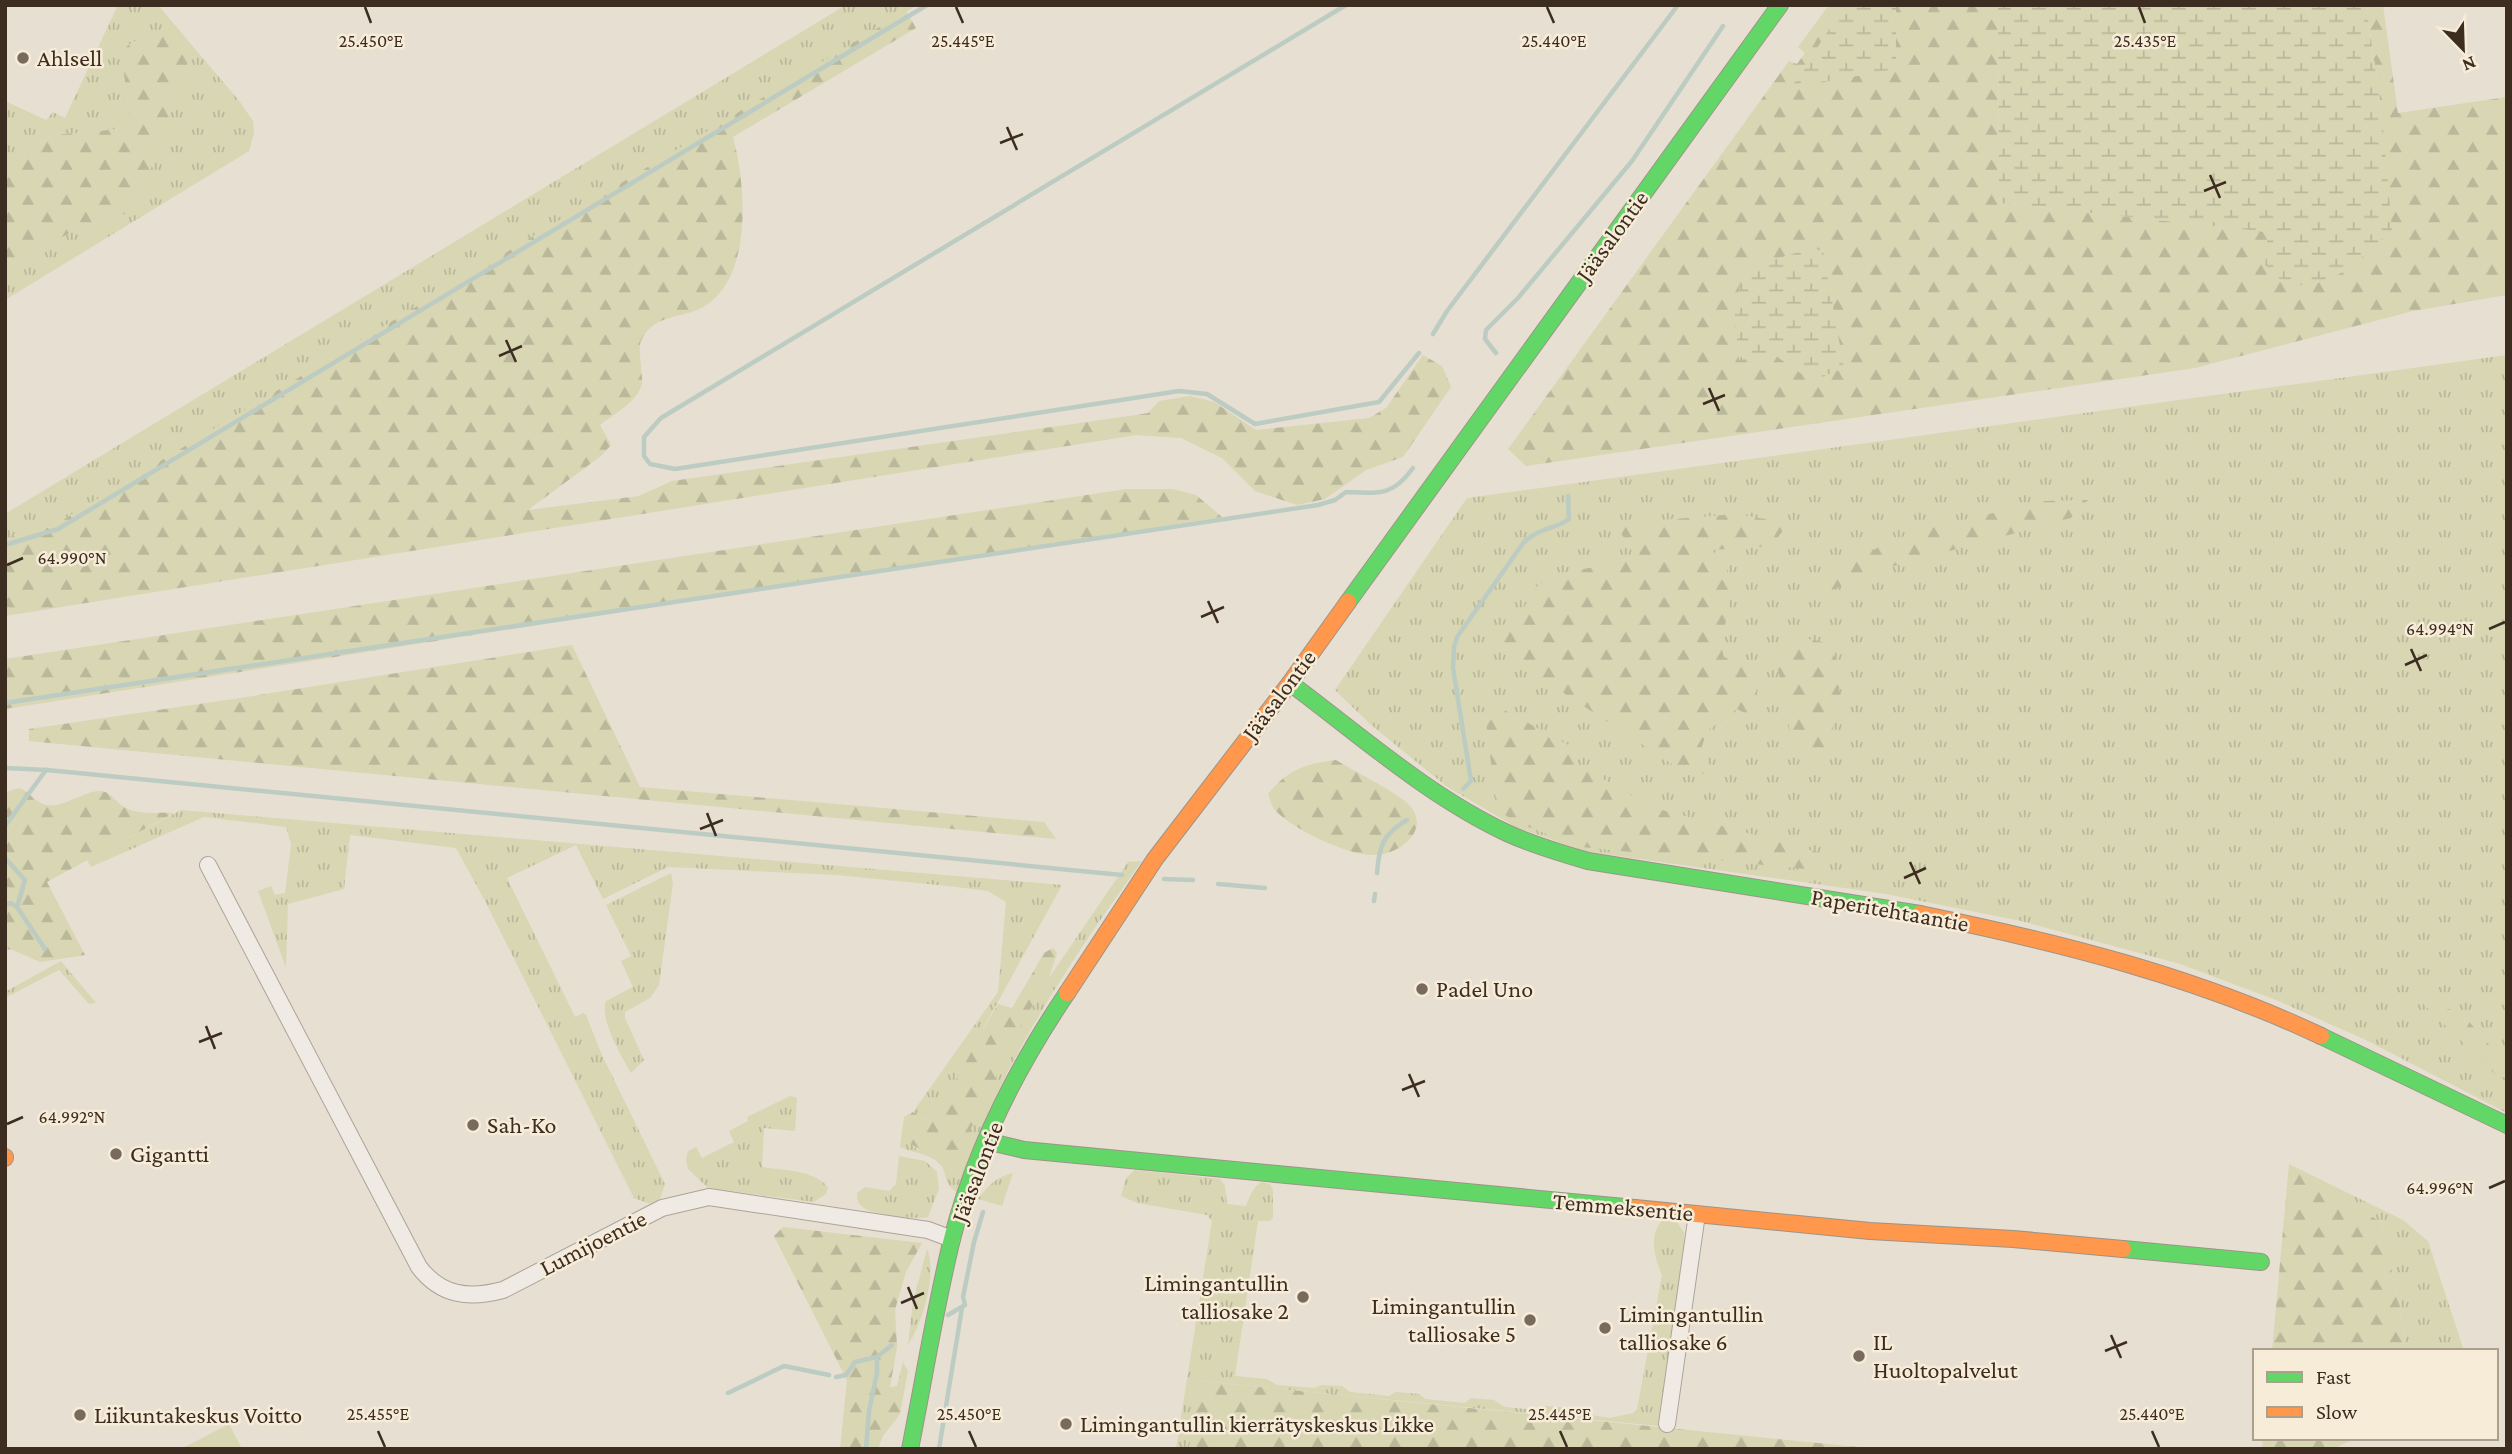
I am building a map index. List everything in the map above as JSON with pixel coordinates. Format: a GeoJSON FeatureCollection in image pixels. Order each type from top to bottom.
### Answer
{"type":"FeatureCollection","features":[{"type":"Feature","properties":{"kind":"street","name":"Jääsalontie"},"geometry":{"type":"LineString","coordinates":[[910,1449],[952,1239],[986,1141],[1038,1035],[1155,859],[1290,682],[1780,5]]}},
{"type":"Feature","properties":{"kind":"street","name":"Paperitehtaantie"},"geometry":{"type":"LineString","coordinates":[[1290,682],[1438,794],[1498,829],[1552,852],[1588,861],[1886,907],[2018,934],[2175,978],[2270,1012],[2507,1125]]}},
{"type":"Feature","properties":{"kind":"street","name":"Lumijoentie"},"geometry":{"type":"LineString","coordinates":[[208,865],[419,1267],[427,1278],[441,1287],[458,1293],[481,1296],[503,1290],[662,1208],[709,1197],[928,1230],[952,1239]]}},
{"type":"Feature","properties":{"kind":"street","name":"Temmeksentie"},"geometry":{"type":"LineString","coordinates":[[986,1141],[1024,1150],[1870,1231],[2013,1239],[2261,1262]]}},
{"type":"Feature","properties":{"kind":"street"},"geometry":{"type":"LineString","coordinates":[[1667,1424],[1697,1214]]}},
{"type":"Feature","properties":{"kind":"green space"},"geometry":{"type":"Polygon","coordinates":[[[115,5],[158,5],[253,121],[254,133],[249,151],[5,300],[5,267],[72,232],[130,212],[142,194],[122,59],[130,118],[127,125],[120,129],[53,135],[26,151],[5,168],[5,101],[46,120],[53,112],[65,118],[117,7],[115,5]]]}},
{"type":"Feature","properties":{"kind":"green space"},"geometry":{"type":"Polygon","coordinates":[[[846,5],[917,5],[51,527],[5,538],[5,514],[846,5]]]}},
{"type":"Feature","properties":{"kind":"green space"},"geometry":{"type":"Polygon","coordinates":[[[1829,5],[1845,5],[1792,87],[1896,69],[1896,5],[1998,5],[1999,203],[2268,232],[2382,115],[2366,5],[2383,5],[2398,113],[2507,97],[2507,295],[2413,311],[2195,368],[1526,466],[1508,449],[1789,61],[1797,64],[1805,53],[1798,47],[1829,5]],[[1776,355],[1812,381],[1843,368],[1776,355]]]}},
{"type":"Feature","properties":{"kind":"green space"},"geometry":{"type":"Polygon","coordinates":[[[1845,5],[1896,5],[1896,69],[1791,88],[1845,5]]]}},
{"type":"Feature","properties":{"kind":"green space"},"geometry":{"type":"Polygon","coordinates":[[[1998,5],[2366,5],[2382,115],[2392,230],[2346,271],[2308,287],[2280,279],[2265,265],[2268,232],[1999,203],[1998,5]]]}},
{"type":"Feature","properties":{"kind":"green space"},"geometry":{"type":"Polygon","coordinates":[[[906,11],[916,28],[733,137],[743,204],[738,252],[731,274],[721,292],[705,306],[661,321],[646,332],[640,347],[642,384],[624,407],[600,425],[611,445],[601,456],[528,510],[639,496],[672,481],[1148,413],[1159,401],[1190,396],[1214,402],[1256,430],[1369,418],[1386,408],[1423,355],[1442,366],[1451,387],[1403,457],[1366,470],[1325,499],[1297,505],[1255,491],[1222,458],[1181,438],[1136,435],[5,616],[5,538],[51,527],[906,11]]]}},
{"type":"Feature","properties":{"kind":"green space"},"geometry":{"type":"Polygon","coordinates":[[[152,30],[177,36],[184,43],[190,57],[142,194],[130,212],[72,232],[5,267],[5,168],[26,151],[53,135],[120,129],[127,125],[130,118],[122,59],[127,46],[152,30]]]}},
{"type":"Feature","properties":{"kind":"green space"},"geometry":{"type":"Polygon","coordinates":[[[1812,248],[1823,251],[1844,368],[1812,381],[1776,356],[1739,360],[1734,305],[1741,283],[1756,265],[1812,248]]]}},
{"type":"Feature","properties":{"kind":"green space"},"geometry":{"type":"Polygon","coordinates":[[[2507,355],[2507,1113],[2366,1040],[2276,1000],[2180,964],[2021,921],[1886,894],[1584,851],[1516,827],[1446,786],[1370,724],[1335,690],[1467,498],[2507,355]]]}},
{"type":"Feature","properties":{"kind":"green space"},"geometry":{"type":"Polygon","coordinates":[[[1126,489],[1172,489],[1196,495],[1222,517],[5,709],[5,659],[1126,489]]]}},
{"type":"Feature","properties":{"kind":"green space"},"geometry":{"type":"Polygon","coordinates":[[[2088,500],[2071,518],[1894,566],[1819,595],[1841,564],[1914,532],[2043,501],[2088,500]]]}},
{"type":"Feature","properties":{"kind":"green space"},"geometry":{"type":"Polygon","coordinates":[[[1736,514],[1789,523],[1771,546],[1712,550],[1727,568],[1729,605],[1721,646],[1724,657],[1754,668],[1760,721],[1737,709],[1707,731],[1701,749],[1716,777],[1675,766],[1498,650],[1537,586],[1557,574],[1637,559],[1619,530],[1638,522],[1736,514]]]}},
{"type":"Feature","properties":{"kind":"green space"},"geometry":{"type":"Polygon","coordinates":[[[1804,638],[1828,643],[1838,663],[1840,709],[1833,728],[1830,756],[1815,769],[1793,747],[1778,669],[1782,653],[1788,644],[1804,638]]]}},
{"type":"Feature","properties":{"kind":"green space"},"geometry":{"type":"Polygon","coordinates":[[[572,645],[640,787],[1044,822],[1056,839],[29,741],[29,729],[572,645]]]}},
{"type":"Feature","properties":{"kind":"green space"},"geometry":{"type":"Polygon","coordinates":[[[1497,706],[1572,747],[1577,754],[1578,764],[1651,807],[1825,854],[1815,870],[1581,847],[1518,823],[1497,810],[1484,707],[1497,706]]]}},
{"type":"Feature","properties":{"kind":"green space"},"geometry":{"type":"Polygon","coordinates":[[[1336,760],[1406,802],[1414,811],[1417,821],[1411,838],[1395,850],[1375,855],[1364,854],[1321,840],[1282,817],[1274,809],[1268,794],[1290,773],[1316,763],[1336,760]]]}},
{"type":"Feature","properties":{"kind":"green space"},"geometry":{"type":"Polygon","coordinates":[[[19,788],[48,805],[103,791],[133,811],[174,813],[47,882],[85,955],[40,962],[5,949],[5,792],[19,788]]]}},
{"type":"Feature","properties":{"kind":"green space"},"geometry":{"type":"Polygon","coordinates":[[[181,810],[1062,885],[983,1029],[990,1035],[983,1049],[971,1052],[935,1119],[919,1118],[905,1137],[918,1150],[1024,1020],[1049,978],[1128,862],[1142,861],[1061,979],[1037,1019],[992,1103],[957,1192],[950,1186],[939,1163],[900,1147],[904,1117],[913,1112],[998,992],[1006,902],[988,891],[948,886],[837,875],[668,867],[603,899],[576,845],[507,878],[575,1017],[583,1013],[586,1015],[601,1053],[665,1184],[660,1199],[650,1204],[634,1198],[456,848],[350,835],[344,889],[288,904],[286,968],[258,891],[271,886],[275,895],[285,893],[291,844],[286,827],[204,817],[91,867],[87,860],[181,810]]]}},
{"type":"Feature","properties":{"kind":"green space"},"geometry":{"type":"Polygon","coordinates":[[[671,873],[673,883],[659,985],[650,998],[625,1012],[625,1018],[644,1060],[631,1073],[612,1038],[605,1009],[606,1001],[633,987],[621,961],[631,956],[606,905],[671,873]]]}},
{"type":"Feature","properties":{"kind":"green space"},"geometry":{"type":"Polygon","coordinates":[[[1053,948],[1057,953],[1049,978],[1024,1020],[961,1149],[930,1152],[917,1148],[905,1137],[904,1127],[913,1112],[919,1118],[935,1119],[971,1052],[983,1049],[990,1035],[983,1030],[998,1004],[1012,1008],[1044,953],[1053,948]]]}},
{"type":"Feature","properties":{"kind":"green space"},"geometry":{"type":"Polygon","coordinates":[[[61,961],[96,1003],[89,1004],[59,970],[5,998],[5,992],[61,961]]]}},
{"type":"Feature","properties":{"kind":"green space"},"geometry":{"type":"Polygon","coordinates":[[[2408,989],[2465,1017],[2507,1063],[2507,1079],[2494,1073],[2408,989]]]}},
{"type":"Feature","properties":{"kind":"green space"},"geometry":{"type":"Polygon","coordinates":[[[790,1096],[797,1098],[795,1131],[764,1128],[762,1167],[814,1177],[828,1187],[826,1194],[814,1202],[708,1188],[688,1169],[688,1151],[696,1147],[702,1158],[734,1142],[729,1131],[748,1121],[747,1117],[790,1096]]]}},
{"type":"Feature","properties":{"kind":"green space"},"geometry":{"type":"Polygon","coordinates":[[[899,1156],[925,1161],[937,1172],[939,1189],[928,1217],[877,1213],[869,1211],[858,1202],[857,1193],[865,1187],[889,1191],[896,1184],[899,1156]]]}},
{"type":"Feature","properties":{"kind":"green space"},"geometry":{"type":"Polygon","coordinates":[[[2289,1164],[2403,1220],[2428,1241],[2463,1349],[2408,1349],[2382,1223],[2289,1164]]]}},
{"type":"Feature","properties":{"kind":"green space"},"geometry":{"type":"Polygon","coordinates":[[[2289,1164],[2382,1223],[2408,1349],[2272,1349],[2289,1164]]]}},
{"type":"Feature","properties":{"kind":"green space"},"geometry":{"type":"Polygon","coordinates":[[[1135,1170],[1220,1179],[1225,1186],[1227,1204],[1246,1206],[1253,1190],[1261,1182],[1270,1184],[1273,1190],[1273,1218],[1270,1221],[1258,1221],[1235,1376],[1267,1379],[1277,1385],[1315,1388],[1321,1385],[1342,1386],[1350,1392],[1389,1396],[1396,1392],[1419,1394],[1425,1399],[1465,1403],[1471,1398],[1494,1400],[1505,1407],[1536,1410],[1545,1406],[1568,1408],[1579,1413],[1610,1418],[1633,1413],[1637,1409],[1662,1275],[1655,1255],[1655,1233],[1662,1221],[1676,1221],[1683,1231],[1685,1245],[1658,1426],[1200,1381],[1189,1449],[1176,1449],[1212,1221],[1207,1215],[1137,1203],[1121,1196],[1126,1178],[1135,1170]]]}},
{"type":"Feature","properties":{"kind":"green space"},"geometry":{"type":"Polygon","coordinates":[[[1013,1173],[1002,1206],[978,1199],[993,1182],[1013,1173]]]}},
{"type":"Feature","properties":{"kind":"green space"},"geometry":{"type":"Polygon","coordinates":[[[783,1227],[922,1243],[906,1272],[895,1310],[897,1347],[890,1387],[897,1386],[903,1362],[908,1371],[900,1414],[883,1436],[878,1449],[840,1449],[847,1380],[774,1236],[783,1227]]]}},
{"type":"Feature","properties":{"kind":"green space"},"geometry":{"type":"Polygon","coordinates":[[[927,1249],[931,1271],[930,1285],[918,1324],[908,1345],[913,1302],[927,1249]]]}},
{"type":"Feature","properties":{"kind":"green space"},"geometry":{"type":"Polygon","coordinates":[[[1199,1381],[1878,1449],[1189,1449],[1199,1381]]]}},
{"type":"Feature","properties":{"kind":"green space"},"geometry":{"type":"Polygon","coordinates":[[[229,1424],[242,1449],[181,1449],[229,1424]]]}},
{"type":"Feature","properties":{"kind":"green space"},"geometry":{"type":"Polygon","coordinates":[[[2263,1440],[2352,1440],[2333,1449],[2262,1449],[2263,1440]]]}},
{"type":"Feature","properties":{"kind":"waterway"},"geometry":{"type":"LineString","coordinates":[[5,545],[58,529],[927,5]]}},
{"type":"Feature","properties":{"kind":"waterway"},"geometry":{"type":"LineString","coordinates":[[1346,5],[661,418],[644,437],[644,456],[650,464],[675,469],[1179,391],[1207,394],[1255,424],[1379,402],[1419,353]]}},
{"type":"Feature","properties":{"kind":"waterway"},"geometry":{"type":"LineString","coordinates":[[1433,334],[1447,311],[1678,5]]}},
{"type":"Feature","properties":{"kind":"waterway"},"geometry":{"type":"LineString","coordinates":[[1496,353],[1485,339],[1486,330],[1518,298],[1632,161],[1723,26]]}},
{"type":"Feature","properties":{"kind":"waterway"},"geometry":{"type":"LineString","coordinates":[[5,703],[1318,505],[1335,500],[1346,492],[1391,489],[1413,468]]}},
{"type":"Feature","properties":{"kind":"waterway"},"geometry":{"type":"LineString","coordinates":[[1463,789],[1471,781],[1453,668],[1457,637],[1524,542],[1569,519],[1568,496]]}},
{"type":"Feature","properties":{"kind":"waterway"},"geometry":{"type":"LineString","coordinates":[[5,768],[1122,875]]}},
{"type":"Feature","properties":{"kind":"waterway"},"geometry":{"type":"LineString","coordinates":[[5,826],[46,770]]}},
{"type":"Feature","properties":{"kind":"waterway"},"geometry":{"type":"LineString","coordinates":[[1377,873],[1379,855],[1387,836],[1407,820]]}},
{"type":"Feature","properties":{"kind":"waterway"},"geometry":{"type":"LineString","coordinates":[[5,858],[25,880],[17,907]]}},
{"type":"Feature","properties":{"kind":"waterway"},"geometry":{"type":"LineString","coordinates":[[1164,879],[1193,880]]}},
{"type":"Feature","properties":{"kind":"waterway"},"geometry":{"type":"LineString","coordinates":[[1218,884],[1265,888]]}},
{"type":"Feature","properties":{"kind":"waterway"},"geometry":{"type":"LineString","coordinates":[[1374,901],[1375,894]]}},
{"type":"Feature","properties":{"kind":"waterway"},"geometry":{"type":"LineString","coordinates":[[5,905],[11,903],[17,907],[45,949]]}},
{"type":"Feature","properties":{"kind":"waterway"},"geometry":{"type":"LineString","coordinates":[[948,1315],[965,1305],[963,1297],[983,1212]]}},
{"type":"Feature","properties":{"kind":"waterway"},"geometry":{"type":"LineString","coordinates":[[939,1449],[962,1308]]}},
{"type":"Feature","properties":{"kind":"waterway"},"geometry":{"type":"LineString","coordinates":[[836,1377],[846,1375],[855,1362],[877,1357],[892,1345]]}},
{"type":"Feature","properties":{"kind":"waterway"},"geometry":{"type":"LineString","coordinates":[[866,1449],[877,1357]]}},
{"type":"Feature","properties":{"kind":"waterway"},"geometry":{"type":"LineString","coordinates":[[728,1393],[784,1366],[829,1375]]}},
{"type":"Feature","properties":{"kind":"traffic: fast"},"geometry":{"type":"LineString","coordinates":[[1348,602],[1780,5]]}},
{"type":"Feature","properties":{"kind":"traffic: fast"},"geometry":{"type":"LineString","coordinates":[[1290,683],[1422,783],[1478,818],[1537,845],[1588,861],[1920,914]]}},
{"type":"Feature","properties":{"kind":"traffic: fast"},"geometry":{"type":"LineString","coordinates":[[910,1449],[946,1265],[972,1174],[1014,1080],[1067,993]]}},
{"type":"Feature","properties":{"kind":"traffic: fast"},"geometry":{"type":"LineString","coordinates":[[2321,1036],[2507,1125]]}},
{"type":"Feature","properties":{"kind":"traffic: fast"},"geometry":{"type":"LineString","coordinates":[[986,1141],[1024,1150],[1635,1208]]}},
{"type":"Feature","properties":{"kind":"traffic: fast"},"geometry":{"type":"LineString","coordinates":[[2123,1249],[2261,1262]]}},
{"type":"Feature","properties":{"kind":"traffic: slow"},"geometry":{"type":"LineString","coordinates":[[1067,993],[1155,859],[1290,683],[1348,602]]}},
{"type":"Feature","properties":{"kind":"traffic: slow"},"geometry":{"type":"LineString","coordinates":[[1920,914],[2023,936],[2174,978],[2321,1036]]}},
{"type":"Feature","properties":{"kind":"traffic: slow"},"geometry":{"type":"LineString","coordinates":[[1635,1208],[1870,1231],[2013,1239],[2123,1249]]}},
{"type":"Feature","properties":{"kind":"place","name":"Ahlsell"},"geometry":{"type":"Point","coordinates":[23,58]}},
{"type":"Feature","properties":{"kind":"place","name":"Padel Uno"},"geometry":{"type":"Point","coordinates":[1422,989]}},
{"type":"Feature","properties":{"kind":"place","name":"Sah-Ko"},"geometry":{"type":"Point","coordinates":[473,1125]}},
{"type":"Feature","properties":{"kind":"place","name":"Gigantti"},"geometry":{"type":"Point","coordinates":[116,1154]}},
{"type":"Feature","properties":{"kind":"place","name":"Limingantullin talliosake 2"},"geometry":{"type":"Point","coordinates":[1303,1297]}},
{"type":"Feature","properties":{"kind":"place","name":"Limingantullin talliosake 5"},"geometry":{"type":"Point","coordinates":[1530,1320]}},
{"type":"Feature","properties":{"kind":"place","name":"Limingantullin talliosake 6"},"geometry":{"type":"Point","coordinates":[1605,1328]}},
{"type":"Feature","properties":{"kind":"place","name":"IL Huoltopalvelut"},"geometry":{"type":"Point","coordinates":[1859,1356]}},
{"type":"Feature","properties":{"kind":"place","name":"Liikuntakeskus Voitto"},"geometry":{"type":"Point","coordinates":[80,1415]}},
{"type":"Feature","properties":{"kind":"place","name":"Limingantullin kierrätyskeskus Likke"},"geometry":{"type":"Point","coordinates":[1066,1424]}}]}
